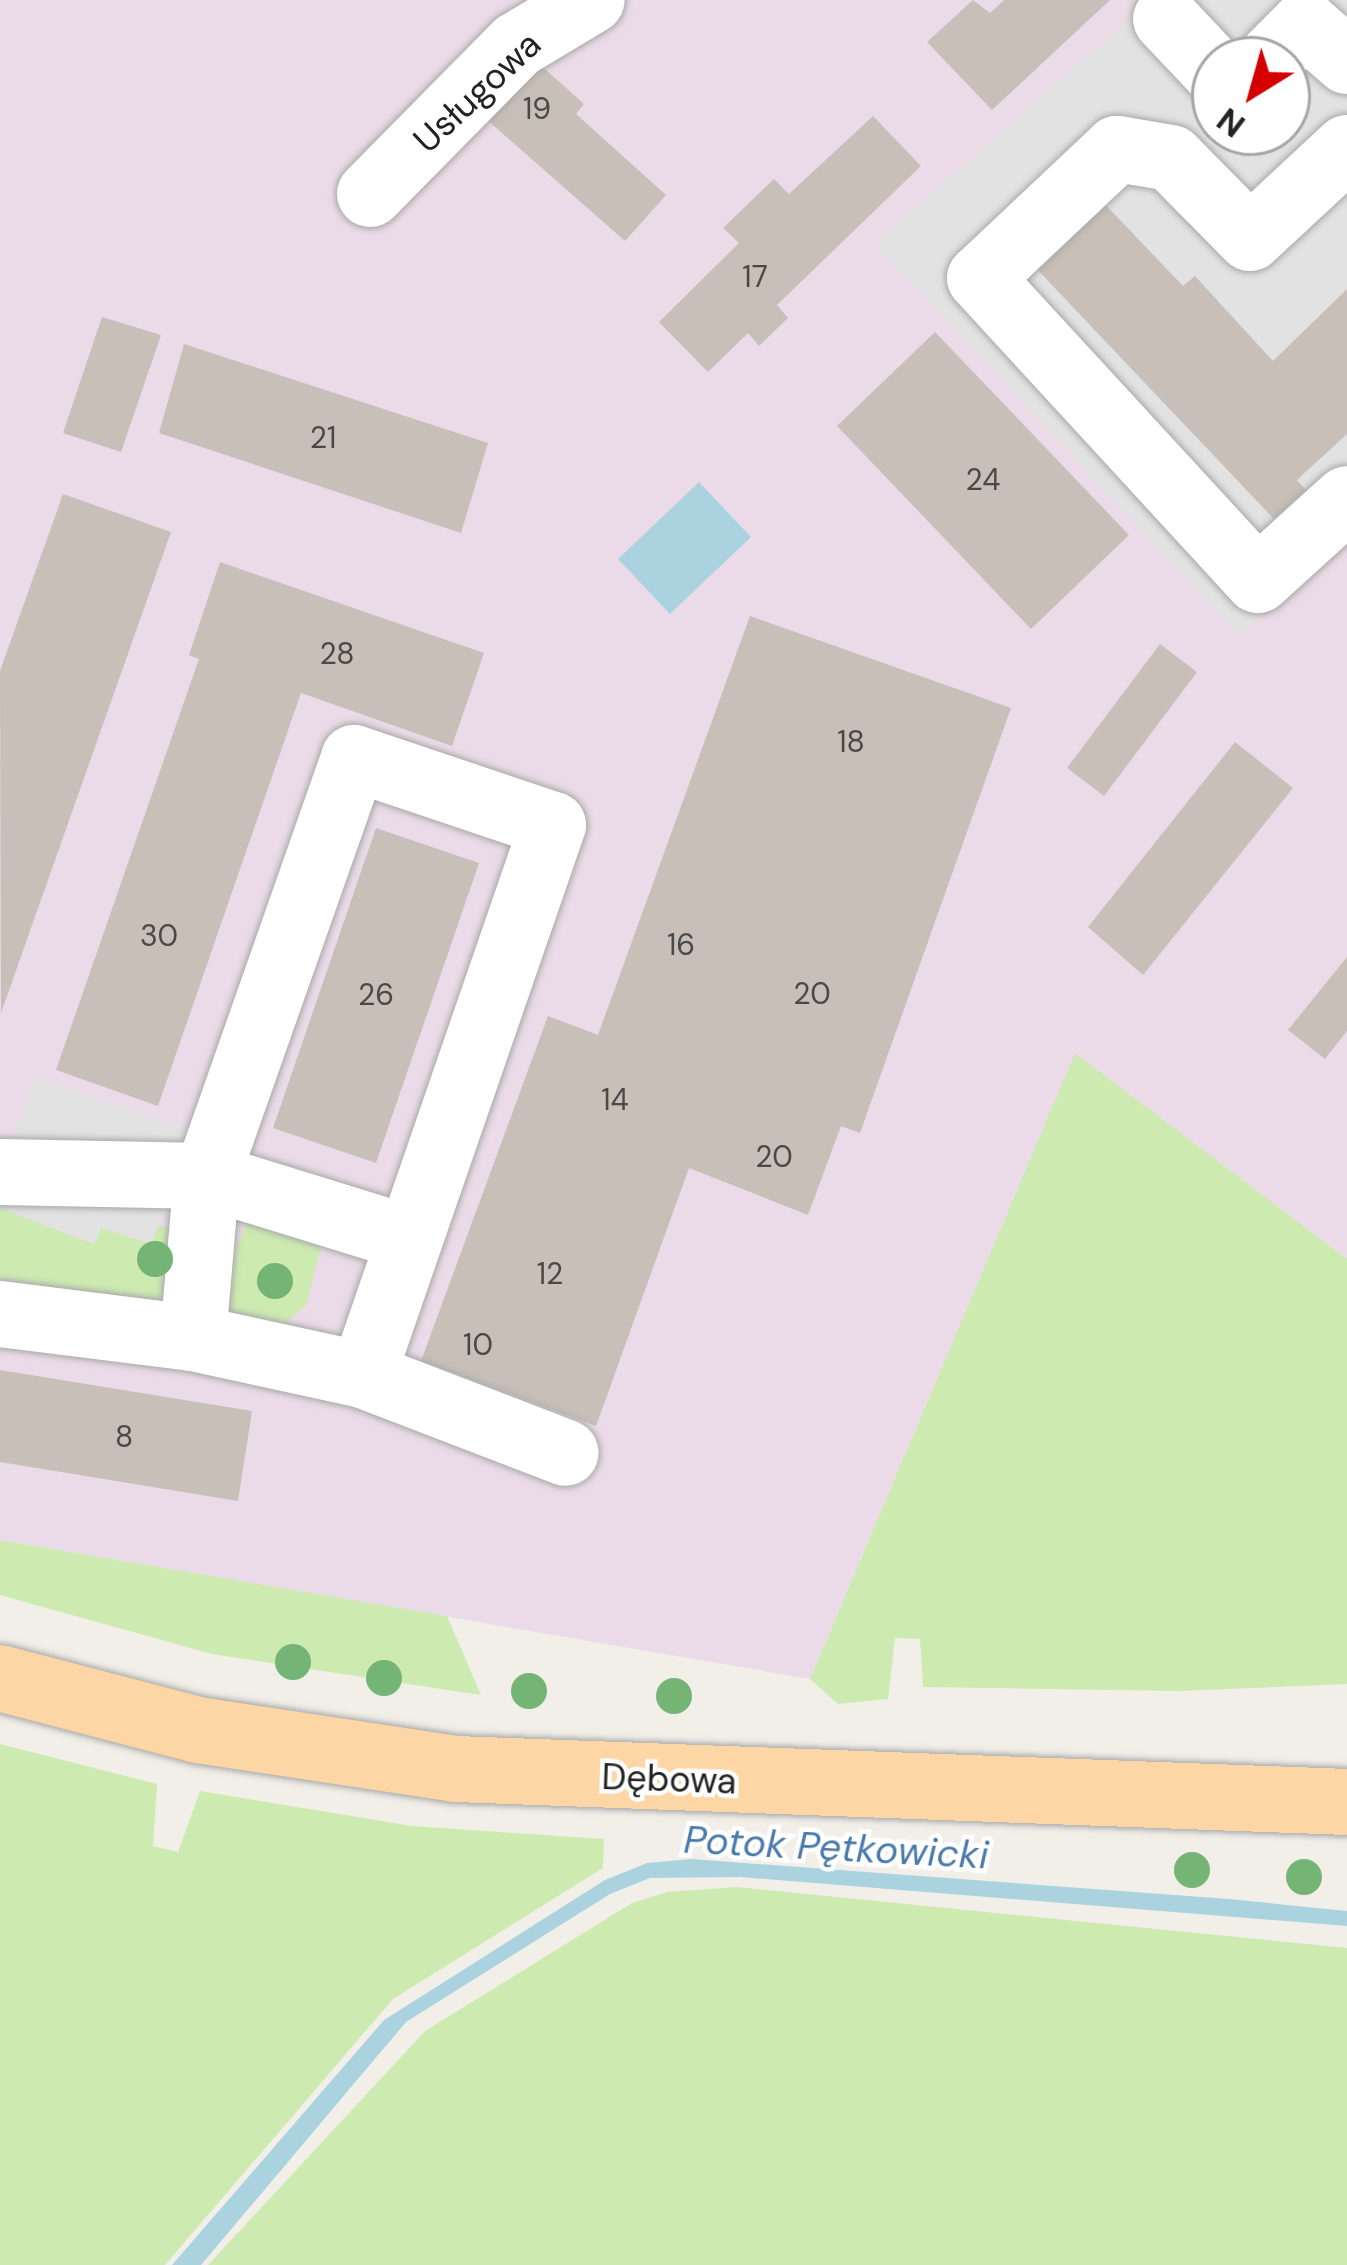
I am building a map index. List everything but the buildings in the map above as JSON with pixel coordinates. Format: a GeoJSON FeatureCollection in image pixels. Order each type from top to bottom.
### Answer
{"type":"FeatureCollection","features":[{"type":"Feature","properties":{"kind":"main road","name":"Dębowa"},"geometry":{"type":"LineString","coordinates":[[0,1678],[198,1730],[456,1768],[1347,1802]]}},
{"type":"Feature","properties":{"kind":"street","name":"Usługowa"},"geometry":{"type":"LineString","coordinates":[[370,194],[517,45],[592,0]]}},
{"type":"Feature","properties":{"kind":"street"},"geometry":{"type":"LineString","coordinates":[[1166,19],[1191,45]]}},
{"type":"Feature","properties":{"kind":"street"},"geometry":{"type":"LineString","coordinates":[[1191,136],[1117,149],[980,278],[1258,580],[1347,499]]}},
{"type":"Feature","properties":{"kind":"street"},"geometry":{"type":"LineString","coordinates":[[1204,156],[1250,238],[1347,148]]}},
{"type":"Feature","properties":{"kind":"street"},"geometry":{"type":"LineString","coordinates":[[193,1338],[207,1177],[354,758],[553,825],[363,1375]]}},
{"type":"Feature","properties":{"kind":"street"},"geometry":{"type":"LineString","coordinates":[[0,1172],[207,1177],[407,1238]]}},
{"type":"Feature","properties":{"kind":"street"},"geometry":{"type":"LineString","coordinates":[[0,1314],[193,1338],[363,1375],[566,1453]]}},
{"type":"Feature","properties":{"kind":"shaded area"},"geometry":{"type":"Polygon","coordinates":[[[0,0],[1347,0],[1347,1259],[1075,1054],[810,1679],[0,1540],[0,0]]]}},
{"type":"Feature","properties":{"kind":"shaded area"},"geometry":{"type":"Polygon","coordinates":[[[1151,0],[1347,0],[1347,289],[1273,361],[1195,277],[1183,286],[1099,198],[1230,472],[1273,519],[1305,490],[1297,480],[1347,434],[1347,536],[1240,637],[875,243],[1151,0]]]}},
{"type":"Feature","properties":{"kind":"shaded area"},"geometry":{"type":"Polygon","coordinates":[[[35,1076],[191,1131],[151,1244],[101,1228],[95,1244],[0,1208],[0,1182],[35,1076]]]}},
{"type":"Feature","properties":{"kind":"green space"},"geometry":{"type":"Polygon","coordinates":[[[1075,1053],[1347,1259],[1347,1684],[1179,1691],[923,1687],[920,1639],[895,1638],[888,1699],[838,1704],[810,1679],[1075,1053]]]}},
{"type":"Feature","properties":{"kind":"green space"},"geometry":{"type":"Polygon","coordinates":[[[0,1208],[94,1244],[101,1228],[151,1243],[158,1225],[170,1228],[164,1292],[152,1303],[0,1279],[0,1208]]]}},
{"type":"Feature","properties":{"kind":"green space"},"geometry":{"type":"Polygon","coordinates":[[[250,1215],[322,1243],[306,1306],[281,1326],[231,1313],[229,1267],[250,1215]]]}},
{"type":"Feature","properties":{"kind":"green space"},"geometry":{"type":"Polygon","coordinates":[[[0,1540],[447,1616],[481,1695],[212,1654],[0,1595],[0,1540]]]}},
{"type":"Feature","properties":{"kind":"green space"},"geometry":{"type":"Polygon","coordinates":[[[0,1744],[157,1784],[153,1846],[178,1852],[200,1791],[412,1826],[604,1839],[603,1868],[393,1999],[165,2265],[0,2265],[0,1744]]]}},
{"type":"Feature","properties":{"kind":"green space"},"geometry":{"type":"Polygon","coordinates":[[[736,1887],[1347,1948],[1347,2265],[208,2265],[425,2031],[632,1903],[667,1892],[736,1887]]]}},
{"type":"Feature","properties":{"kind":"water"},"geometry":{"type":"Polygon","coordinates":[[[699,482],[751,537],[670,614],[618,559],[699,482]]]}},
{"type":"Feature","properties":{"kind":"water"},"geometry":{"type":"Polygon","coordinates":[[[691,1859],[1347,1911],[1347,1926],[740,1877],[650,1878],[610,1894],[406,2022],[201,2265],[172,2265],[384,2020],[605,1880],[647,1863],[691,1859]]]}},
{"type":"Feature","properties":{"kind":"water label","name":"Potok Pętkowicki"},"geometry":{"type":"Point","coordinates":[836,1848]}}]}
